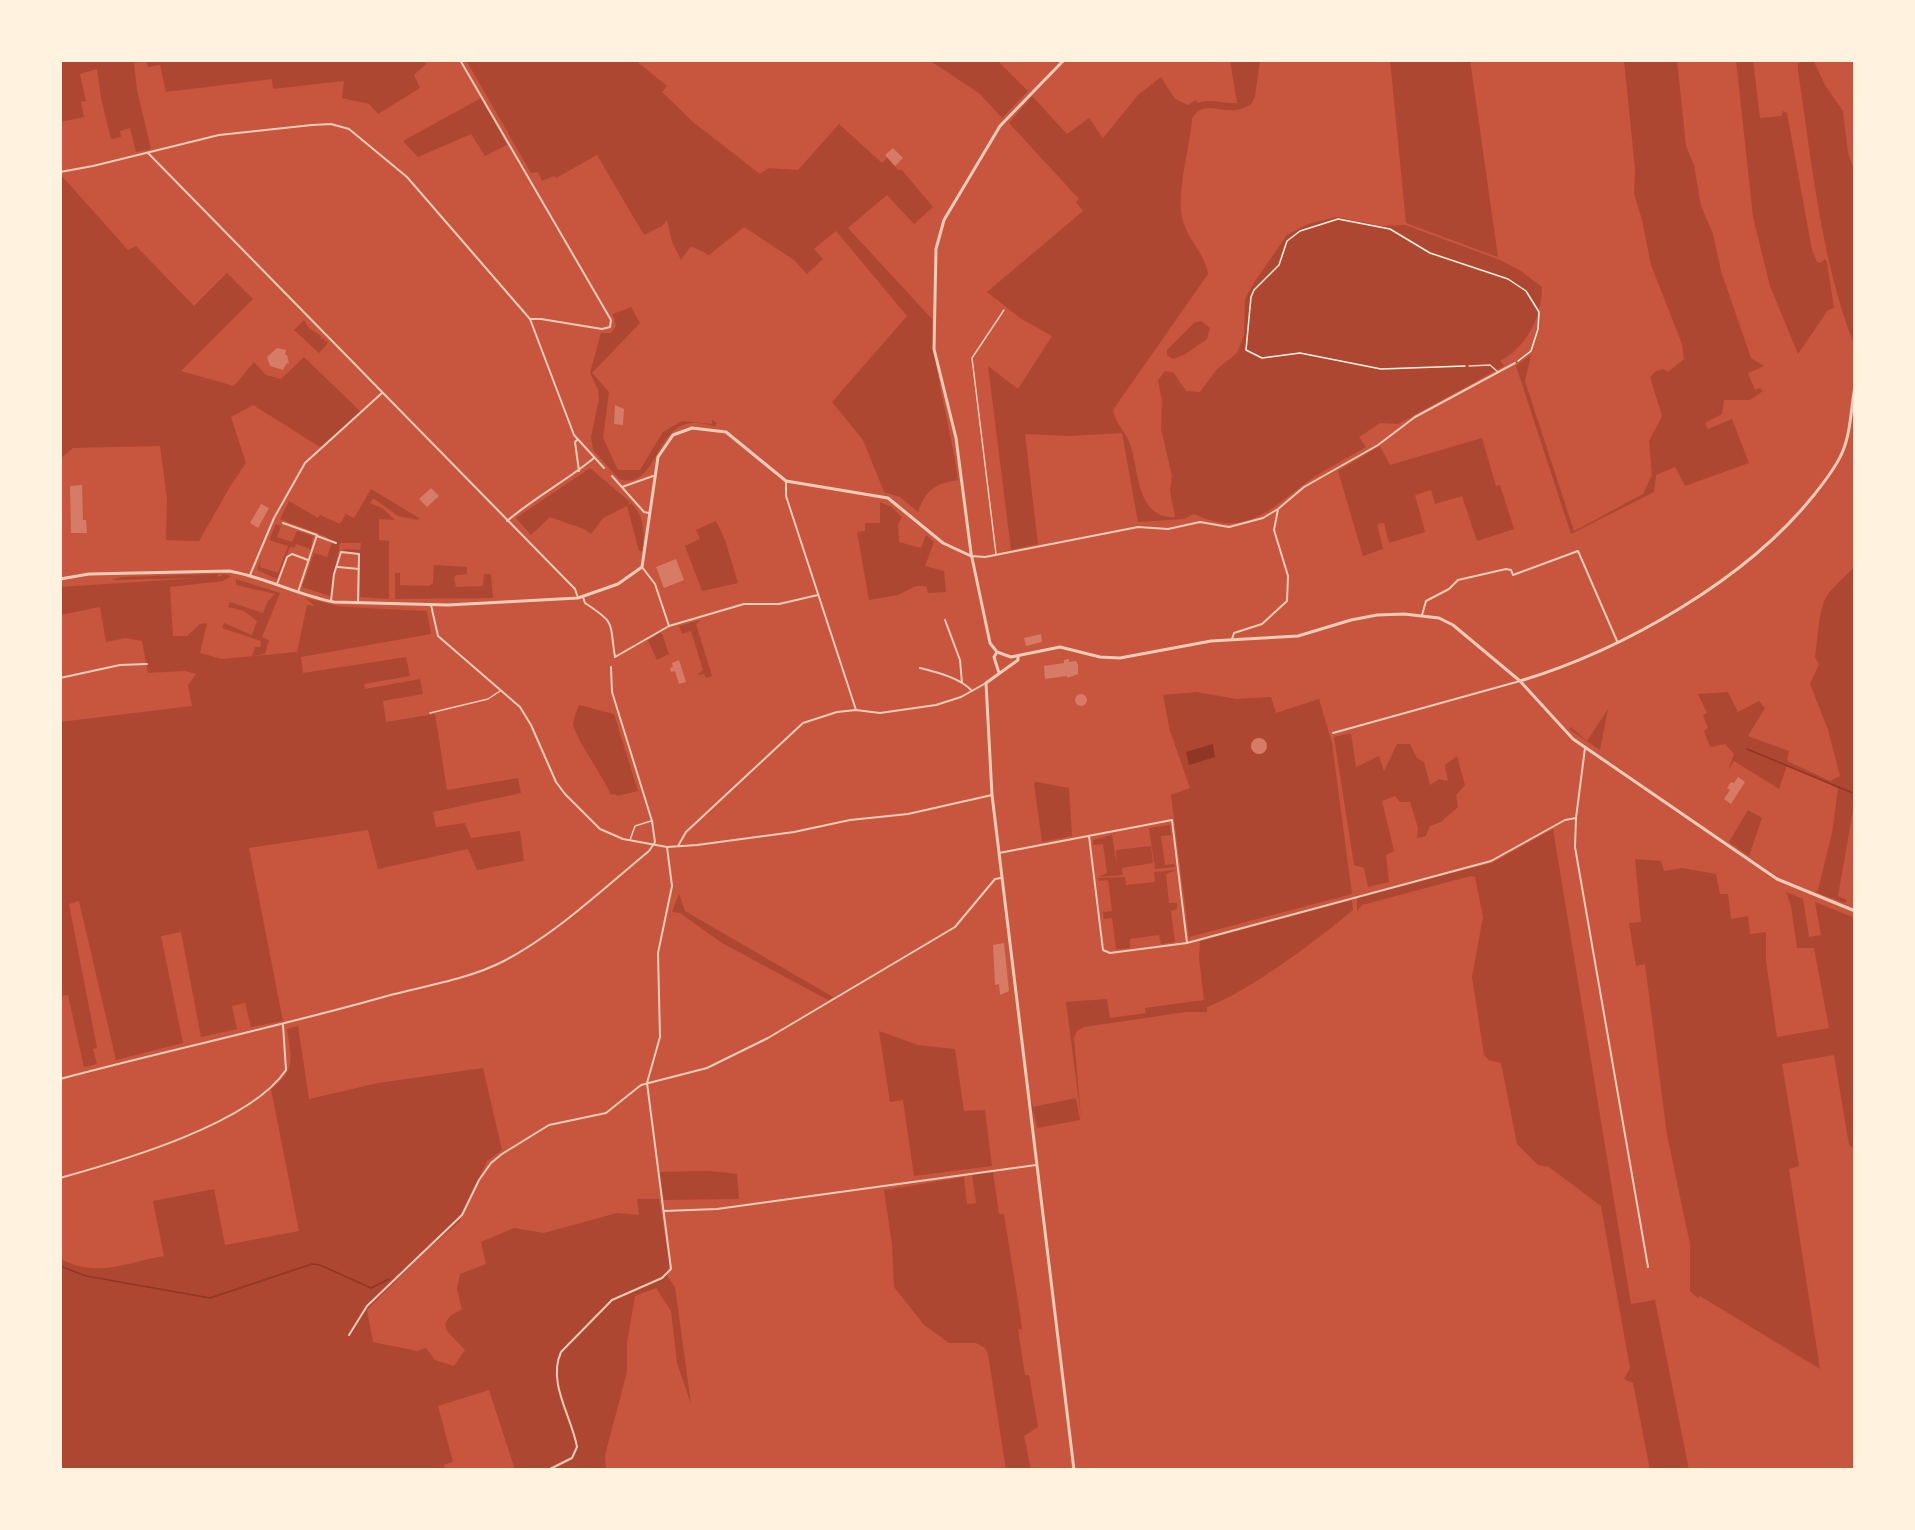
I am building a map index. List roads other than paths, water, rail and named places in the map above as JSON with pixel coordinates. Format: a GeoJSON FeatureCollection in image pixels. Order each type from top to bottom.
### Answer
{"type":"FeatureCollection","features":[{"type":"Feature","properties":{"kind":"street"},"geometry":{"type":"LineString","coordinates":[[460,60],[611,320],[610,327],[602,329],[541,319],[530,320]]}},
{"type":"Feature","properties":{"kind":"street"},"geometry":{"type":"LineString","coordinates":[[1064,60],[1000,126],[944,220],[936,249],[934,349],[956,438],[971,556],[990,643],[997,652],[1003,656],[1018,656],[1060,647],[1100,657],[1120,658],[1199,643],[1298,636],[1351,620],[1377,615],[1422,615],[1439,618],[1453,625],[1520,681],[1556,723],[1585,748],[1777,879],[1855,911]]}},
{"type":"Feature","properties":{"kind":"street"},"geometry":{"type":"LineString","coordinates":[[60,171],[148,153],[219,135],[312,124],[331,124],[349,129],[407,177],[530,320],[577,440],[604,468]]}},
{"type":"Feature","properties":{"kind":"street"},"geometry":{"type":"LineString","coordinates":[[148,153],[575,589],[578,598]]}},
{"type":"Feature","properties":{"kind":"street"},"geometry":{"type":"LineString","coordinates":[[60,579],[89,574],[229,571],[250,574],[298,592],[331,601],[358,603],[431,605],[583,597],[618,584],[642,567],[646,556],[653,476],[658,457],[669,438],[677,432],[693,428],[726,432],[786,481],[888,498],[943,543],[971,556],[997,555],[1138,527],[1168,529],[1188,523],[1229,527],[1243,525],[1278,509],[1304,487],[1378,445],[1415,417],[1515,363]]}},
{"type":"Feature","properties":{"kind":"street"},"geometry":{"type":"LineString","coordinates":[[1333,733],[1520,681],[1570,663],[1692,601],[1787,527],[1830,474],[1842,453],[1855,386]]}},
{"type":"Feature","properties":{"kind":"street"},"geometry":{"type":"LineString","coordinates":[[250,574],[274,518],[305,463],[382,393]]}},
{"type":"Feature","properties":{"kind":"street"},"geometry":{"type":"LineString","coordinates":[[577,440],[575,442],[579,471]]}},
{"type":"Feature","properties":{"kind":"street"},"geometry":{"type":"LineString","coordinates":[[507,520],[528,502],[579,471],[594,458]]}},
{"type":"Feature","properties":{"kind":"street"},"geometry":{"type":"LineString","coordinates":[[612,476],[644,512],[649,513]]}},
{"type":"Feature","properties":{"kind":"street"},"geometry":{"type":"LineString","coordinates":[[622,487],[653,476]]}},
{"type":"Feature","properties":{"kind":"street"},"geometry":{"type":"LineString","coordinates":[[786,481],[786,496],[856,710]]}},
{"type":"Feature","properties":{"kind":"street"},"geometry":{"type":"LineString","coordinates":[[1232,639],[1234,633],[1262,624],[1287,601],[1288,576],[1274,530],[1278,509]]}},
{"type":"Feature","properties":{"kind":"street"},"geometry":{"type":"LineString","coordinates":[[283,523],[336,543]]}},
{"type":"Feature","properties":{"kind":"street"},"geometry":{"type":"LineString","coordinates":[[298,592],[317,536]]}},
{"type":"Feature","properties":{"kind":"street"},"geometry":{"type":"LineString","coordinates":[[1422,615],[1426,601],[1449,589],[1458,580],[1506,569],[1511,570],[1513,575],[1578,551],[1617,641]]}},
{"type":"Feature","properties":{"kind":"street"},"geometry":{"type":"LineString","coordinates":[[331,601],[334,574],[341,552],[359,554],[358,603]]}},
{"type":"Feature","properties":{"kind":"street"},"geometry":{"type":"LineString","coordinates":[[277,584],[287,557],[292,555],[308,560]]}},
{"type":"Feature","properties":{"kind":"street"},"geometry":{"type":"LineString","coordinates":[[338,567],[359,569]]}},
{"type":"Feature","properties":{"kind":"street"},"geometry":{"type":"LineString","coordinates":[[642,567],[655,584],[669,626]]}},
{"type":"Feature","properties":{"kind":"street"},"geometry":{"type":"LineString","coordinates":[[583,597],[585,603],[601,613],[612,626],[615,657],[669,626],[744,604],[780,604],[818,595]]}},
{"type":"Feature","properties":{"kind":"street"},"geometry":{"type":"LineString","coordinates":[[431,605],[438,636],[525,715],[556,782],[565,795],[600,829],[630,841],[667,847],[678,846],[908,814],[992,795]]}},
{"type":"Feature","properties":{"kind":"street"},"geometry":{"type":"LineString","coordinates":[[945,620],[960,660],[962,684]]}},
{"type":"Feature","properties":{"kind":"street"},"geometry":{"type":"LineString","coordinates":[[997,652],[994,657],[999,674]]}},
{"type":"Feature","properties":{"kind":"street"},"geometry":{"type":"LineString","coordinates":[[678,846],[686,832],[794,730],[814,718],[856,710],[880,713],[946,703],[972,691],[999,674],[1018,660],[1018,656]]}},
{"type":"Feature","properties":{"kind":"street"},"geometry":{"type":"LineString","coordinates":[[60,678],[120,665],[147,664]]}},
{"type":"Feature","properties":{"kind":"street"},"geometry":{"type":"LineString","coordinates":[[611,667],[612,692],[652,821],[654,845]]}},
{"type":"Feature","properties":{"kind":"street"},"geometry":{"type":"LineString","coordinates":[[920,669],[936,672],[972,691]]}},
{"type":"Feature","properties":{"kind":"street"},"geometry":{"type":"LineString","coordinates":[[986,682],[992,795],[1001,878],[1074,1470]]}},
{"type":"Feature","properties":{"kind":"street"},"geometry":{"type":"LineString","coordinates":[[1585,748],[1576,818],[1575,847],[1648,1267]]}},
{"type":"Feature","properties":{"kind":"street"},"geometry":{"type":"LineString","coordinates":[[1089,836],[1103,950],[1110,953],[1187,943],[1491,861],[1565,820],[1576,818]]}},
{"type":"Feature","properties":{"kind":"street"},"geometry":{"type":"LineString","coordinates":[[999,853],[1172,820],[1187,943]]}},
{"type":"Feature","properties":{"kind":"street"},"geometry":{"type":"LineString","coordinates":[[60,1079],[150,1055],[283,1025],[438,982],[504,961],[534,943],[654,845]]}},
{"type":"Feature","properties":{"kind":"street"},"geometry":{"type":"LineString","coordinates":[[548,1470],[572,1458],[577,1447],[558,1380],[560,1355],[568,1343],[612,1300],[670,1272],[671,1255],[647,1083],[660,1037],[658,953],[672,886],[667,847]]}},
{"type":"Feature","properties":{"kind":"street"},"geometry":{"type":"LineString","coordinates":[[349,1335],[367,1306],[462,1215],[479,1180],[491,1163],[502,1154],[549,1125],[606,1113],[647,1083],[707,1068],[768,1038],[955,927],[995,879],[1001,878]]}},
{"type":"Feature","properties":{"kind":"street"},"geometry":{"type":"LineString","coordinates":[[60,1178],[150,1149],[219,1121],[244,1106],[286,1070],[283,1025]]}},
{"type":"Feature","properties":{"kind":"street"},"geometry":{"type":"LineString","coordinates":[[664,1210],[717,1209],[1036,1165]]}},
{"type":"Feature","properties":{"kind":"lane"},"geometry":{"type":"LineString","coordinates":[[997,555],[972,358],[1004,310]]}},
{"type":"Feature","properties":{"kind":"lane"},"geometry":{"type":"LineString","coordinates":[[1469,366],[1490,365],[1498,372]]}},
{"type":"Feature","properties":{"kind":"lane"},"geometry":{"type":"LineString","coordinates":[[429,713],[488,699],[500,690]]}},
{"type":"Feature","properties":{"kind":"lane"},"geometry":{"type":"LineString","coordinates":[[630,841],[635,826],[652,821]]}},
{"type":"Feature","properties":{"kind":"waterway"},"geometry":{"type":"LineString","coordinates":[[1747,749],[1855,794]]}},
{"type":"Feature","properties":{"kind":"waterway"},"geometry":{"type":"LineString","coordinates":[[60,1266],[86,1276],[210,1298],[312,1264],[320,1265],[371,1288],[389,1279]]}}]}
